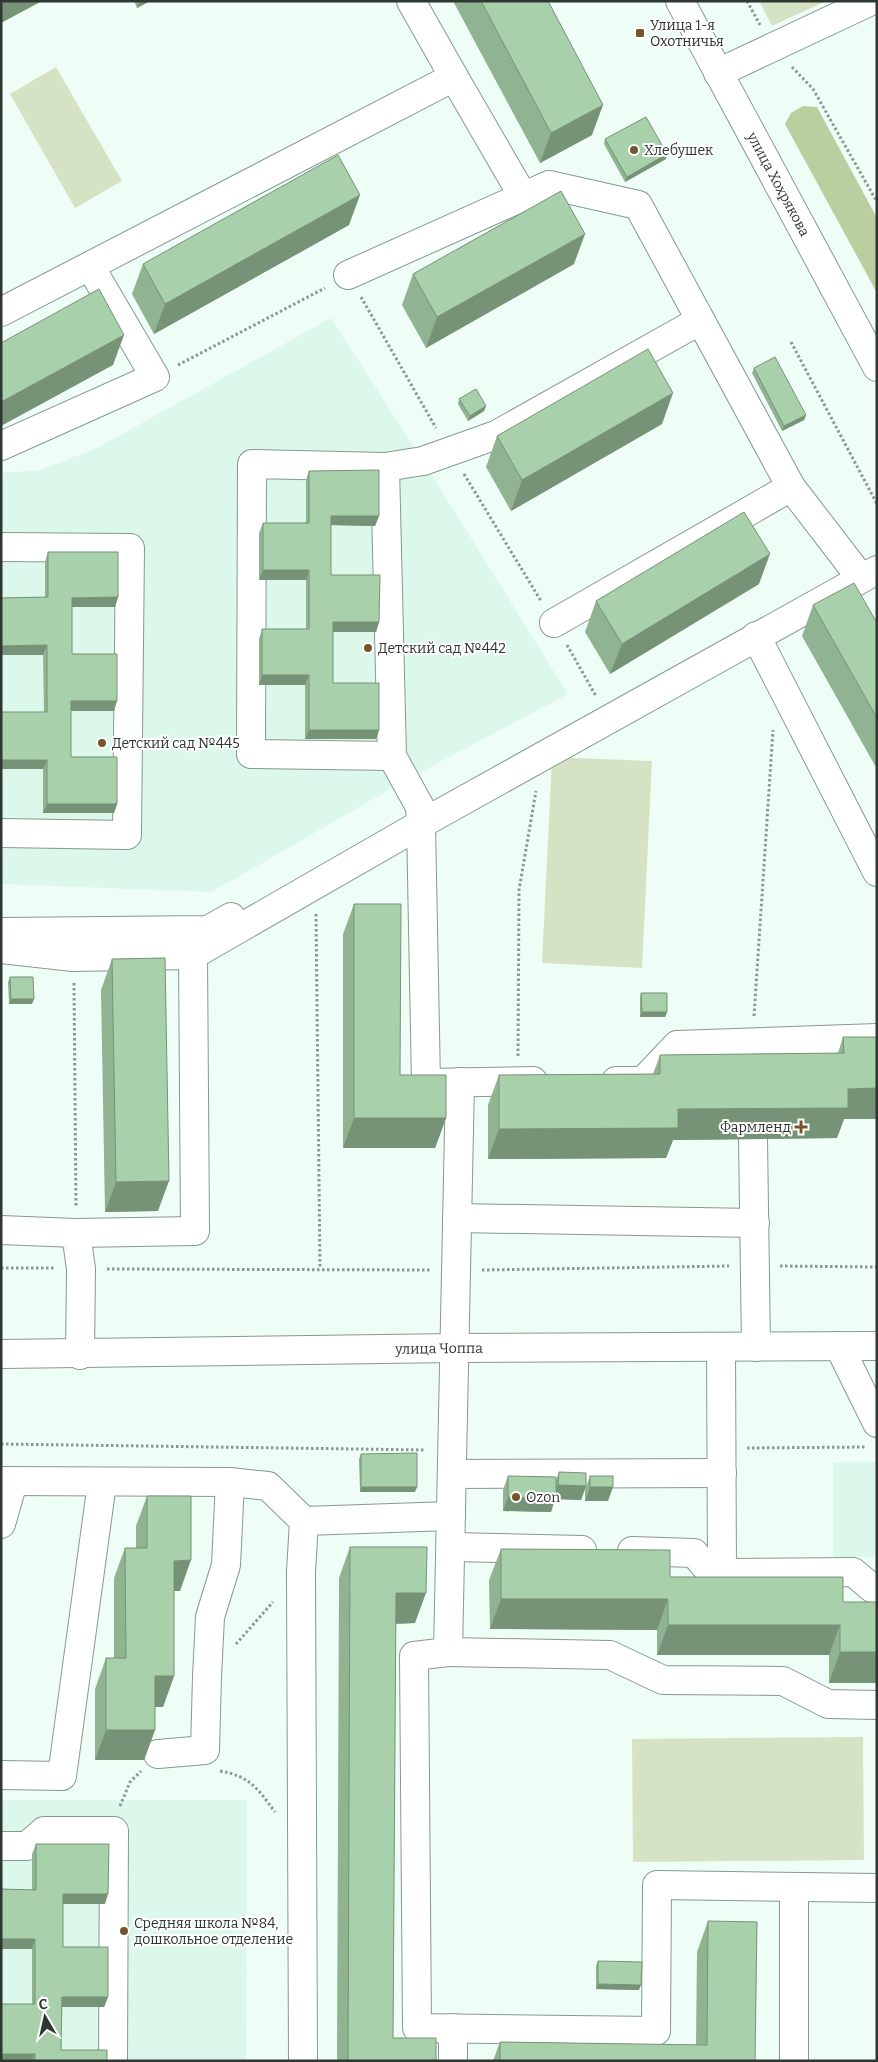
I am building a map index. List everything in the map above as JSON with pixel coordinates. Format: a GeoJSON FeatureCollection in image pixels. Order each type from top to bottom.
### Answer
{"type":"FeatureCollection","features":[{"type":"Feature","properties":{"kind":"street"},"geometry":{"type":"LineString","coordinates":[[411,1],[524,198]]}},
{"type":"Feature","properties":{"kind":"street","name":"улица Хохрякова"},"geometry":{"type":"LineString","coordinates":[[680,1],[877,367]]}},
{"type":"Feature","properties":{"kind":"street"},"geometry":{"type":"LineString","coordinates":[[718,73],[871,1]]}},
{"type":"Feature","properties":{"kind":"street"},"geometry":{"type":"LineString","coordinates":[[1,312],[454,77]]}},
{"type":"Feature","properties":{"kind":"street"},"geometry":{"type":"LineString","coordinates":[[1,932],[208,930],[421,816],[542,756],[869,574],[791,487],[699,321],[638,205],[549,185],[524,198],[348,275]]}},
{"type":"Feature","properties":{"kind":"street"},"geometry":{"type":"LineString","coordinates":[[1,446],[155,377],[90,266]]}},
{"type":"Feature","properties":{"kind":"street"},"geometry":{"type":"LineString","coordinates":[[392,756],[251,754],[252,464],[385,467],[423,461],[496,435],[699,321]]}},
{"type":"Feature","properties":{"kind":"street"},"geometry":{"type":"LineString","coordinates":[[385,467],[392,756],[421,816],[426,1083],[556,1081]]}},
{"type":"Feature","properties":{"kind":"street"},"geometry":{"type":"LineString","coordinates":[[554,623],[791,487]]}},
{"type":"Feature","properties":{"kind":"street"},"geometry":{"type":"LineString","coordinates":[[1,547],[130,548],[127,836],[1,833]]}},
{"type":"Feature","properties":{"kind":"street"},"geometry":{"type":"LineString","coordinates":[[756,636],[877,872]]}},
{"type":"Feature","properties":{"kind":"street"},"geometry":{"type":"LineString","coordinates":[[1,949],[73,957],[193,955],[316,884],[600,703]]}},
{"type":"Feature","properties":{"kind":"street"},"geometry":{"type":"LineString","coordinates":[[1,1230],[76,1233],[195,1231],[193,955]]}},
{"type":"Feature","properties":{"kind":"street"},"geometry":{"type":"LineString","coordinates":[[595,1081],[643,1081],[677,1045],[752,1055],[877,1038]]}},
{"type":"Feature","properties":{"kind":"street"},"geometry":{"type":"LineString","coordinates":[[448,1652],[460,1082]]}},
{"type":"Feature","properties":{"kind":"street"},"geometry":{"type":"LineString","coordinates":[[753,1139],[756,1347]]}},
{"type":"Feature","properties":{"kind":"street"},"geometry":{"type":"LineString","coordinates":[[457,1218],[755,1223]]}},
{"type":"Feature","properties":{"kind":"street"},"geometry":{"type":"LineString","coordinates":[[76,1233],[81,1269],[80,1354]]}},
{"type":"Feature","properties":{"kind":"street"},"geometry":{"type":"LineString","coordinates":[[839,1346],[877,1423]]}},
{"type":"Feature","properties":{"kind":"street","name":"улица Чоппа"},"geometry":{"type":"LineString","coordinates":[[1,1354],[455,1348],[877,1346]]}},
{"type":"Feature","properties":{"kind":"street"},"geometry":{"type":"LineString","coordinates":[[721,1347],[722,1573]]}},
{"type":"Feature","properties":{"kind":"street"},"geometry":{"type":"LineString","coordinates":[[452,1474],[722,1473]]}},
{"type":"Feature","properties":{"kind":"street"},"geometry":{"type":"LineString","coordinates":[[1,1524],[7,1481],[102,1483],[230,1482],[268,1486],[304,1521],[451,1516]]}},
{"type":"Feature","properties":{"kind":"street"},"geometry":{"type":"LineString","coordinates":[[158,1754],[206,1750],[210,1617],[226,1565],[230,1482]]}},
{"type":"Feature","properties":{"kind":"street"},"geometry":{"type":"LineString","coordinates":[[1,1775],[62,1776],[102,1483]]}},
{"type":"Feature","properties":{"kind":"street"},"geometry":{"type":"LineString","coordinates":[[303,2061],[300,1572],[304,1521]]}},
{"type":"Feature","properties":{"kind":"street"},"geometry":{"type":"LineString","coordinates":[[451,1547],[694,1553],[711,1573],[853,1572],[872,1588],[877,1588]]}},
{"type":"Feature","properties":{"kind":"street"},"geometry":{"type":"LineString","coordinates":[[877,1705],[828,1704],[783,1681],[663,1680],[610,1655],[448,1652],[414,1656],[417,2028],[656,2031],[657,1885],[877,1888]]}},
{"type":"Feature","properties":{"kind":"street"},"geometry":{"type":"LineString","coordinates":[[1,1846],[27,1846],[44,1831],[114,1831],[114,2061]]}},
{"type":"Feature","properties":{"kind":"street"},"geometry":{"type":"LineString","coordinates":[[794,1887],[794,2061]]}},
{"type":"Feature","properties":{"kind":"street"},"geometry":{"type":"LineString","coordinates":[[453,2028],[453,2061]]}},
{"type":"Feature","properties":{"kind":"path"},"geometry":{"type":"LineString","coordinates":[[772,48],[813,89],[877,202]]}},
{"type":"Feature","properties":{"kind":"path"},"geometry":{"type":"LineString","coordinates":[[791,342],[877,504]]}},
{"type":"Feature","properties":{"kind":"path"},"geometry":{"type":"LineString","coordinates":[[752,1055],[774,726]]}},
{"type":"Feature","properties":{"kind":"path"},"geometry":{"type":"LineString","coordinates":[[518,1081],[519,890],[542,756]]}},
{"type":"Feature","properties":{"kind":"path"},"geometry":{"type":"LineString","coordinates":[[316,884],[320,1268]]}},
{"type":"Feature","properties":{"kind":"path"},"geometry":{"type":"LineString","coordinates":[[73,957],[76,1233]]}},
{"type":"Feature","properties":{"kind":"path"},"geometry":{"type":"LineString","coordinates":[[207,1677],[300,1572]]}},
{"type":"Feature","properties":{"kind":"path"},"geometry":{"type":"LineString","coordinates":[[114,1831],[121,1801],[130,1782],[158,1754]]}},
{"type":"Feature","properties":{"kind":"path"},"geometry":{"type":"LineString","coordinates":[[216,1770],[232,1773],[257,1786],[279,1818],[302,1837]]}},
{"type":"Feature","properties":{"kind":"shaded area"},"geometry":{"type":"Polygon","coordinates":[[[759,1],[826,1],[772,26],[759,1]]]}},
{"type":"Feature","properties":{"kind":"shaded area"},"geometry":{"type":"Polygon","coordinates":[[[56,67],[122,181],[75,208],[10,94],[56,67]]]}},
{"type":"Feature","properties":{"kind":"shaded area","name":"Детский сад №442"},"geometry":{"type":"Polygon","coordinates":[[[331,318],[423,461],[568,694],[406,780],[212,892],[1,884],[1,473],[40,470],[95,449],[331,318]]]}},
{"type":"Feature","properties":{"kind":"shaded area"},"geometry":{"type":"Polygon","coordinates":[[[552,757],[652,761],[642,968],[542,963],[552,757]]]}},
{"type":"Feature","properties":{"kind":"shaded area"},"geometry":{"type":"Polygon","coordinates":[[[833,1462],[877,1462],[877,1557],[833,1557],[833,1462]]]}},
{"type":"Feature","properties":{"kind":"shaded area"},"geometry":{"type":"Polygon","coordinates":[[[863,1737],[864,1860],[633,1862],[632,1739],[863,1737]]]}},
{"type":"Feature","properties":{"kind":"shaded area","name":"Средняя школа №84, дошкольное отделение"},"geometry":{"type":"Polygon","coordinates":[[[1,1800],[247,1800],[246,2061],[1,2061],[1,1800]]]}},
{"type":"Feature","properties":{"kind":"green space"},"geometry":{"type":"Polygon","coordinates":[[[803,106],[817,107],[877,218],[877,293],[785,124],[791,113],[803,106]]]}},
{"type":"Feature","properties":{"kind":"building"},"geometry":{"type":"Polygon","coordinates":[[[481,1],[548,1],[603,105],[551,133],[481,1]]]}},
{"type":"Feature","properties":{"kind":"building"},"geometry":{"type":"Polygon","coordinates":[[[646,117],[667,154],[627,177],[605,139],[646,117]]]}},
{"type":"Feature","properties":{"kind":"building"},"geometry":{"type":"Polygon","coordinates":[[[338,155],[360,195],[165,304],[143,264],[338,155]]]}},
{"type":"Feature","properties":{"kind":"building"},"geometry":{"type":"Polygon","coordinates":[[[561,191],[585,234],[437,317],[413,274],[561,191]]]}},
{"type":"Feature","properties":{"kind":"building"},"geometry":{"type":"Polygon","coordinates":[[[99,289],[124,335],[1,402],[1,343],[99,289]]]}},
{"type":"Feature","properties":{"kind":"building"},"geometry":{"type":"Polygon","coordinates":[[[648,349],[673,393],[522,480],[497,436],[648,349]]]}},
{"type":"Feature","properties":{"kind":"building"},"geometry":{"type":"Polygon","coordinates":[[[775,357],[806,415],[784,426],[754,368],[775,357]]]}},
{"type":"Feature","properties":{"kind":"building"},"geometry":{"type":"Polygon","coordinates":[[[476,389],[486,406],[470,416],[459,399],[476,389]]]}},
{"type":"Feature","properties":{"kind":"building"},"geometry":{"type":"Polygon","coordinates":[[[379,470],[379,516],[331,516],[331,575],[380,575],[379,622],[333,622],[333,683],[379,683],[379,730],[309,730],[309,675],[262,675],[262,629],[309,629],[309,570],[263,570],[263,523],[309,523],[309,471],[379,470]]]}},
{"type":"Feature","properties":{"kind":"building"},"geometry":{"type":"Polygon","coordinates":[[[744,512],[770,554],[622,644],[596,601],[744,512]]]}},
{"type":"Feature","properties":{"kind":"building"},"geometry":{"type":"Polygon","coordinates":[[[48,552],[118,552],[118,597],[72,598],[72,654],[117,654],[117,701],[71,701],[71,757],[117,757],[117,804],[47,804],[47,760],[1,760],[1,712],[47,712],[47,645],[1,646],[1,598],[48,597],[48,552]]]}},
{"type":"Feature","properties":{"kind":"building"},"geometry":{"type":"Polygon","coordinates":[[[854,583],[877,623],[877,718],[813,605],[854,583]]]}},
{"type":"Feature","properties":{"kind":"building"},"geometry":{"type":"Polygon","coordinates":[[[354,904],[401,904],[400,1075],[446,1075],[446,1118],[354,1118],[354,904]]]}},
{"type":"Feature","properties":{"kind":"building"},"geometry":{"type":"Polygon","coordinates":[[[165,958],[169,1181],[116,1182],[112,959],[165,958]]]}},
{"type":"Feature","properties":{"kind":"building"},"geometry":{"type":"Polygon","coordinates":[[[10,977],[33,977],[34,999],[11,999],[10,977]]]}},
{"type":"Feature","properties":{"kind":"building"},"geometry":{"type":"Polygon","coordinates":[[[641,993],[667,993],[667,1012],[642,1012],[641,993]]]}},
{"type":"Feature","properties":{"kind":"building"},"geometry":{"type":"Polygon","coordinates":[[[843,1037],[877,1037],[877,1088],[848,1089],[848,1108],[678,1109],[678,1128],[499,1129],[499,1075],[660,1074],[660,1055],[844,1053],[843,1037]]]}},
{"type":"Feature","properties":{"kind":"building"},"geometry":{"type":"Polygon","coordinates":[[[417,1453],[417,1487],[361,1487],[361,1454],[417,1453]]]}},
{"type":"Feature","properties":{"kind":"building"},"geometry":{"type":"Polygon","coordinates":[[[559,1472],[586,1473],[586,1486],[558,1485],[559,1472]]]}},
{"type":"Feature","properties":{"kind":"building"},"geometry":{"type":"Polygon","coordinates":[[[508,1476],[556,1477],[556,1498],[508,1497],[508,1476]]]}},
{"type":"Feature","properties":{"kind":"building"},"geometry":{"type":"Polygon","coordinates":[[[590,1476],[613,1476],[613,1487],[590,1487],[590,1476]]]}},
{"type":"Feature","properties":{"kind":"building"},"geometry":{"type":"Polygon","coordinates":[[[147,1496],[191,1496],[191,1560],[174,1561],[174,1676],[155,1676],[155,1730],[106,1730],[106,1658],[126,1658],[125,1548],[147,1548],[147,1496]]]}},
{"type":"Feature","properties":{"kind":"building"},"geometry":{"type":"Polygon","coordinates":[[[350,1547],[427,1547],[426,1593],[396,1593],[393,2038],[436,2038],[436,2061],[348,2061],[350,1547]]]}},
{"type":"Feature","properties":{"kind":"building"},"geometry":{"type":"Polygon","coordinates":[[[501,1549],[670,1550],[670,1577],[843,1577],[843,1602],[877,1602],[877,1652],[840,1652],[840,1625],[668,1625],[668,1599],[501,1599],[501,1549]]]}},
{"type":"Feature","properties":{"kind":"building"},"geometry":{"type":"Polygon","coordinates":[[[36,1844],[109,1844],[108,1894],[63,1894],[63,1947],[108,1947],[108,1997],[62,1997],[61,2050],[107,2050],[107,2061],[35,2061],[35,2054],[1,2054],[1,2004],[35,2004],[35,1939],[1,1939],[1,1889],[36,1890],[36,1844]]]}},
{"type":"Feature","properties":{"kind":"building"},"geometry":{"type":"Polygon","coordinates":[[[708,1921],[757,1922],[755,2061],[500,2061],[500,2042],[707,2045],[708,1921]]]}},
{"type":"Feature","properties":{"kind":"building"},"geometry":{"type":"Polygon","coordinates":[[[598,1961],[642,1962],[641,1985],[598,1984],[598,1961]]]}},
{"type":"Feature","properties":{"kind":"place","name":"Улица 1-я Охотничья"},"geometry":{"type":"Point","coordinates":[640,33]}},
{"type":"Feature","properties":{"kind":"place","name":"Хлебушек"},"geometry":{"type":"Point","coordinates":[634,150]}},
{"type":"Feature","properties":{"kind":"place","name":"Детский сад №442"},"geometry":{"type":"Point","coordinates":[368,648]}},
{"type":"Feature","properties":{"kind":"place","name":"Детский сад №445"},"geometry":{"type":"Point","coordinates":[102,743]}},
{"type":"Feature","properties":{"kind":"place","name":"Фармленд"},"geometry":{"type":"Point","coordinates":[801,1127]}},
{"type":"Feature","properties":{"kind":"place","name":"Ozon"},"geometry":{"type":"Point","coordinates":[516,1497]}},
{"type":"Feature","properties":{"kind":"place","name":"Средняя школа №84, дошкольное отделение"},"geometry":{"type":"Point","coordinates":[124,1931]}}]}
